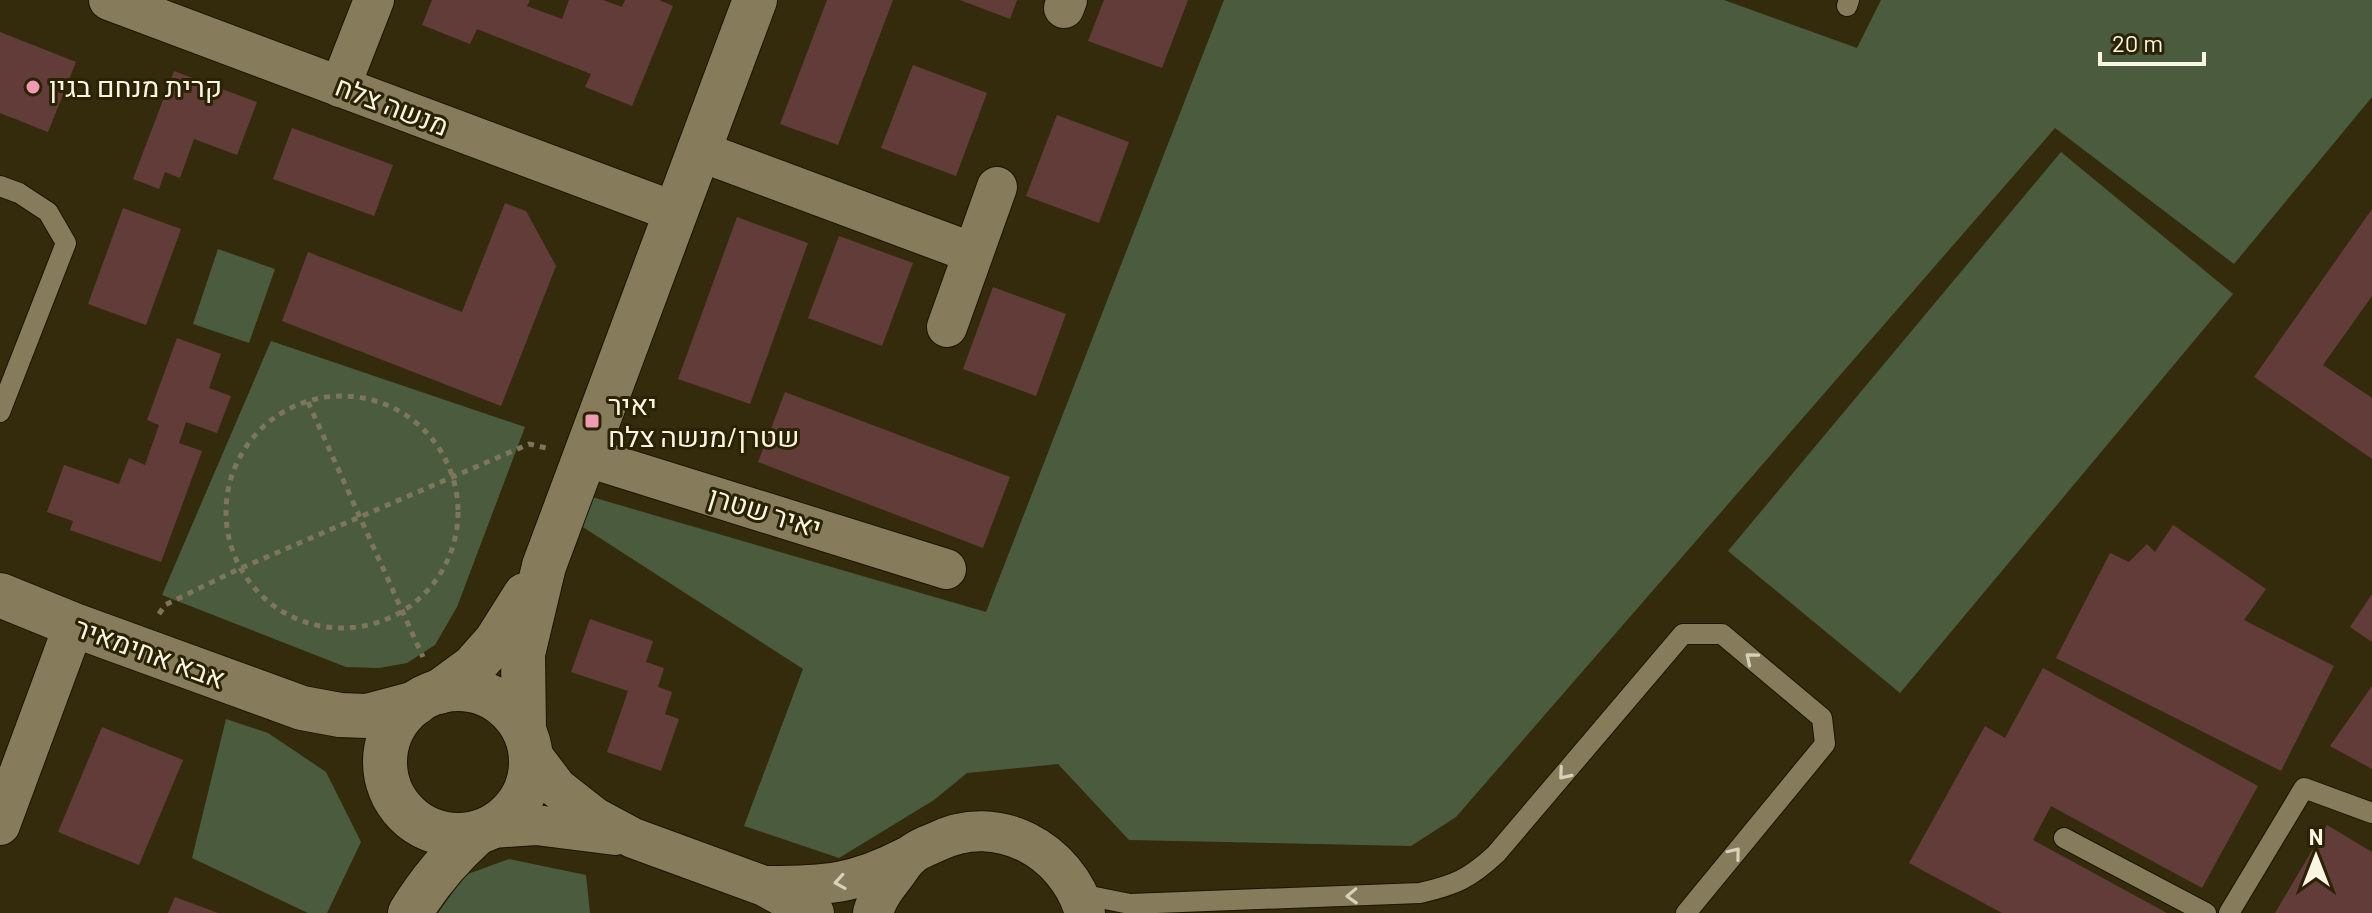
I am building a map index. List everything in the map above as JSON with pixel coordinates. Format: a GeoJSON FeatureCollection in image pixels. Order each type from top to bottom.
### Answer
{"type":"FeatureCollection","features":[{"type":"Feature","properties":{"kind":"street"},"geometry":{"type":"LineString","coordinates":[[340,87],[374,0]]}},
{"type":"Feature","properties":{"kind":"street"},"geometry":{"type":"LineString","coordinates":[[410,913],[454,853],[510,815],[523,798],[531,777],[523,654],[544,566],[755,0]]}},
{"type":"Feature","properties":{"kind":"street","name":"מנשה צלח"},"geometry":{"type":"LineString","coordinates":[[121,2],[675,212]]}},
{"type":"Feature","properties":{"kind":"street"},"geometry":{"type":"LineString","coordinates":[[699,151],[973,253]]}},
{"type":"Feature","properties":{"kind":"street"},"geometry":{"type":"LineString","coordinates":[[947,327],[997,187]]}},
{"type":"Feature","properties":{"kind":"street","name":"יאיר שטרן"},"geometry":{"type":"LineString","coordinates":[[584,456],[946,569]]}},
{"type":"Feature","properties":{"kind":"street"},"geometry":{"type":"LineString","coordinates":[[398,913],[407,854],[396,798],[385,765],[392,730],[402,715],[473,667],[496,641],[544,566]]}},
{"type":"Feature","properties":{"kind":"street","name":"אבא אחימאיר"},"geometry":{"type":"LineString","coordinates":[[0,595],[137,649],[302,708],[367,716],[427,697]]}},
{"type":"Feature","properties":{"kind":"street"},"geometry":{"type":"LineString","coordinates":[[0,825],[74,625]]}},
{"type":"Feature","properties":{"kind":"street"},"geometry":{"type":"LineString","coordinates":[[427,697],[459,689],[479,692],[497,700],[513,714],[557,788],[594,817],[633,838],[764,886],[814,913]]}},
{"type":"Feature","properties":{"kind":"street","name":"אבא אחימאיר"},"geometry":{"type":"LineString","coordinates":[[302,708],[351,745],[396,798]]}},
{"type":"Feature","properties":{"kind":"street"},"geometry":{"type":"LineString","coordinates":[[396,798],[416,822],[438,832],[461,836],[484,830],[536,825],[633,838]]}},
{"type":"Feature","properties":{"kind":"street"},"geometry":{"type":"LineString","coordinates":[[764,886],[814,886],[852,880],[878,872],[951,834],[977,831],[1029,842],[1067,874],[1082,903]]}},
{"type":"Feature","properties":{"kind":"street"},"geometry":{"type":"LineString","coordinates":[[873,913],[878,898],[910,855]]}},
{"type":"Feature","properties":{"kind":"lane"},"geometry":{"type":"LineString","coordinates":[[0,186],[19,193],[48,212],[66,243],[0,412]]}},
{"type":"Feature","properties":{"kind":"lane"},"geometry":{"type":"LineString","coordinates":[[1082,903],[1130,904],[1420,893],[1451,886],[1477,872],[1496,854],[1683,634],[1722,634],[1822,718],[1825,744],[1686,913]]}},
{"type":"Feature","properties":{"kind":"lane"},"geometry":{"type":"LineString","coordinates":[[2229,913],[2304,788],[2372,813]]}},
{"type":"Feature","properties":{"kind":"lane"},"geometry":{"type":"LineString","coordinates":[[2064,838],[2206,913]]}},
{"type":"Feature","properties":{"kind":"path"},"geometry":{"type":"LineString","coordinates":[[333,396],[368,398],[405,414],[435,442],[454,478],[459,518],[450,556],[429,591],[403,612],[358,628],[300,621],[265,600],[239,569],[228,541],[225,500],[236,461],[260,428],[294,406],[308,402],[333,396]]}},
{"type":"Feature","properties":{"kind":"path"},"geometry":{"type":"LineString","coordinates":[[308,402],[403,612],[427,697]]}},
{"type":"Feature","properties":{"kind":"path"},"geometry":{"type":"LineString","coordinates":[[137,649],[165,605],[239,569],[529,444],[584,456]]}},
{"type":"Feature","properties":{"kind":"green space"},"geometry":{"type":"Polygon","coordinates":[[[1224,0],[1724,0],[1857,48],[1881,0],[2372,0],[2372,97],[2234,264],[2055,128],[1456,817],[1411,846],[1129,840],[1058,764],[967,773],[934,800],[839,858],[744,826],[803,669],[575,522],[585,495],[986,612],[1224,0]]]}},
{"type":"Feature","properties":{"kind":"green space"},"geometry":{"type":"Polygon","coordinates":[[[2061,152],[2233,294],[1900,693],[1728,551],[2061,152]]]}},
{"type":"Feature","properties":{"kind":"green space"},"geometry":{"type":"Polygon","coordinates":[[[218,249],[275,269],[249,343],[193,324],[218,249]]]}},
{"type":"Feature","properties":{"kind":"green space"},"geometry":{"type":"Polygon","coordinates":[[[271,341],[525,427],[457,607],[435,645],[407,663],[379,668],[346,667],[162,595],[271,341]]]}},
{"type":"Feature","properties":{"kind":"green space"},"geometry":{"type":"Polygon","coordinates":[[[226,719],[268,733],[326,772],[361,842],[327,913],[308,913],[192,858],[226,719]]]}},
{"type":"Feature","properties":{"kind":"green space"},"geometry":{"type":"Polygon","coordinates":[[[509,859],[586,875],[590,913],[438,913],[465,875],[509,859]]]}},
{"type":"Feature","properties":{"kind":"building"},"geometry":{"type":"Polygon","coordinates":[[[432,0],[530,0],[527,6],[562,19],[569,0],[603,0],[622,7],[625,0],[659,0],[673,6],[632,106],[585,87],[591,74],[477,29],[470,44],[422,25],[432,0]]]}},
{"type":"Feature","properties":{"kind":"building"},"geometry":{"type":"Polygon","coordinates":[[[827,0],[893,0],[838,145],[780,124],[827,0]]]}},
{"type":"Feature","properties":{"kind":"building"},"geometry":{"type":"Polygon","coordinates":[[[960,0],[1017,0],[1010,19],[960,0]]]}},
{"type":"Feature","properties":{"kind":"building"},"geometry":{"type":"Polygon","coordinates":[[[1104,0],[1188,0],[1162,68],[1088,41],[1104,0]]]}},
{"type":"Feature","properties":{"kind":"building","name":"קרית מנחם בגין"},"geometry":{"type":"Polygon","coordinates":[[[0,32],[76,62],[48,132],[0,113],[0,32]]]}},
{"type":"Feature","properties":{"kind":"building"},"geometry":{"type":"Polygon","coordinates":[[[913,65],[987,93],[956,176],[881,148],[913,65]]]}},
{"type":"Feature","properties":{"kind":"building"},"geometry":{"type":"Polygon","coordinates":[[[174,71],[257,102],[237,155],[194,139],[180,178],[165,172],[159,189],[133,179],[174,71]]]}},
{"type":"Feature","properties":{"kind":"building"},"geometry":{"type":"Polygon","coordinates":[[[1057,115],[1129,142],[1099,223],[1026,196],[1057,115]]]}},
{"type":"Feature","properties":{"kind":"building"},"geometry":{"type":"Polygon","coordinates":[[[292,128],[393,165],[374,216],[273,179],[292,128]]]}},
{"type":"Feature","properties":{"kind":"building"},"geometry":{"type":"Polygon","coordinates":[[[505,203],[526,211],[556,266],[501,406],[282,321],[308,252],[462,312],[505,203]]]}},
{"type":"Feature","properties":{"kind":"building"},"geometry":{"type":"Polygon","coordinates":[[[123,208],[181,229],[146,325],[88,304],[123,208]]]}},
{"type":"Feature","properties":{"kind":"building"},"geometry":{"type":"Polygon","coordinates":[[[2372,209],[2372,296],[2323,365],[2372,398],[2372,459],[2254,377],[2372,209]]]}},
{"type":"Feature","properties":{"kind":"building"},"geometry":{"type":"Polygon","coordinates":[[[737,217],[808,243],[750,404],[678,379],[737,217]]]}},
{"type":"Feature","properties":{"kind":"building"},"geometry":{"type":"Polygon","coordinates":[[[839,236],[913,263],[882,346],[808,318],[839,236]]]}},
{"type":"Feature","properties":{"kind":"building"},"geometry":{"type":"Polygon","coordinates":[[[993,287],[1066,314],[1036,396],[963,369],[993,287]]]}},
{"type":"Feature","properties":{"kind":"building"},"geometry":{"type":"Polygon","coordinates":[[[177,338],[221,354],[209,388],[231,396],[217,433],[186,422],[179,443],[202,451],[161,562],[70,530],[73,521],[47,512],[64,465],[119,484],[129,458],[145,465],[159,425],[147,420],[177,338]]]}},
{"type":"Feature","properties":{"kind":"building"},"geometry":{"type":"Polygon","coordinates":[[[785,392],[1010,477],[983,548],[758,462],[785,392]]]}},
{"type":"Feature","properties":{"kind":"building"},"geometry":{"type":"Polygon","coordinates":[[[2173,525],[2266,589],[2244,620],[2334,666],[2281,771],[2056,658],[2110,553],[2129,562],[2147,544],[2155,552],[2173,525]]]}},
{"type":"Feature","properties":{"kind":"building"},"geometry":{"type":"Polygon","coordinates":[[[2372,594],[2372,642],[2350,627],[2372,594]]]}},
{"type":"Feature","properties":{"kind":"building"},"geometry":{"type":"Polygon","coordinates":[[[590,619],[653,641],[646,662],[664,668],[658,687],[672,692],[665,714],[679,719],[661,771],[607,752],[628,691],[571,672],[590,619]]]}},
{"type":"Feature","properties":{"kind":"building"},"geometry":{"type":"Polygon","coordinates":[[[2043,668],[2258,786],[2202,888],[2051,806],[2033,840],[2167,913],[2002,913],[1909,863],[1985,726],[2005,738],[2043,668]]]}},
{"type":"Feature","properties":{"kind":"building"},"geometry":{"type":"Polygon","coordinates":[[[2372,686],[2372,769],[2330,746],[2372,686]]]}},
{"type":"Feature","properties":{"kind":"building"},"geometry":{"type":"Polygon","coordinates":[[[102,727],[183,760],[139,865],[58,832],[102,727]]]}},
{"type":"Feature","properties":{"kind":"building"},"geometry":{"type":"Polygon","coordinates":[[[2327,825],[2372,852],[2372,913],[2275,913],[2327,825]]]}},
{"type":"Feature","properties":{"kind":"building"},"geometry":{"type":"Polygon","coordinates":[[[175,897],[218,913],[168,913],[175,897]]]}},
{"type":"Feature","properties":{"kind":"place","name":"קרית מנחם בגין"},"geometry":{"type":"Point","coordinates":[33,87]}},
{"type":"Feature","properties":{"kind":"place","name":"יאיר שטרן/מנשה צלח"},"geometry":{"type":"Point","coordinates":[592,421]}}]}
